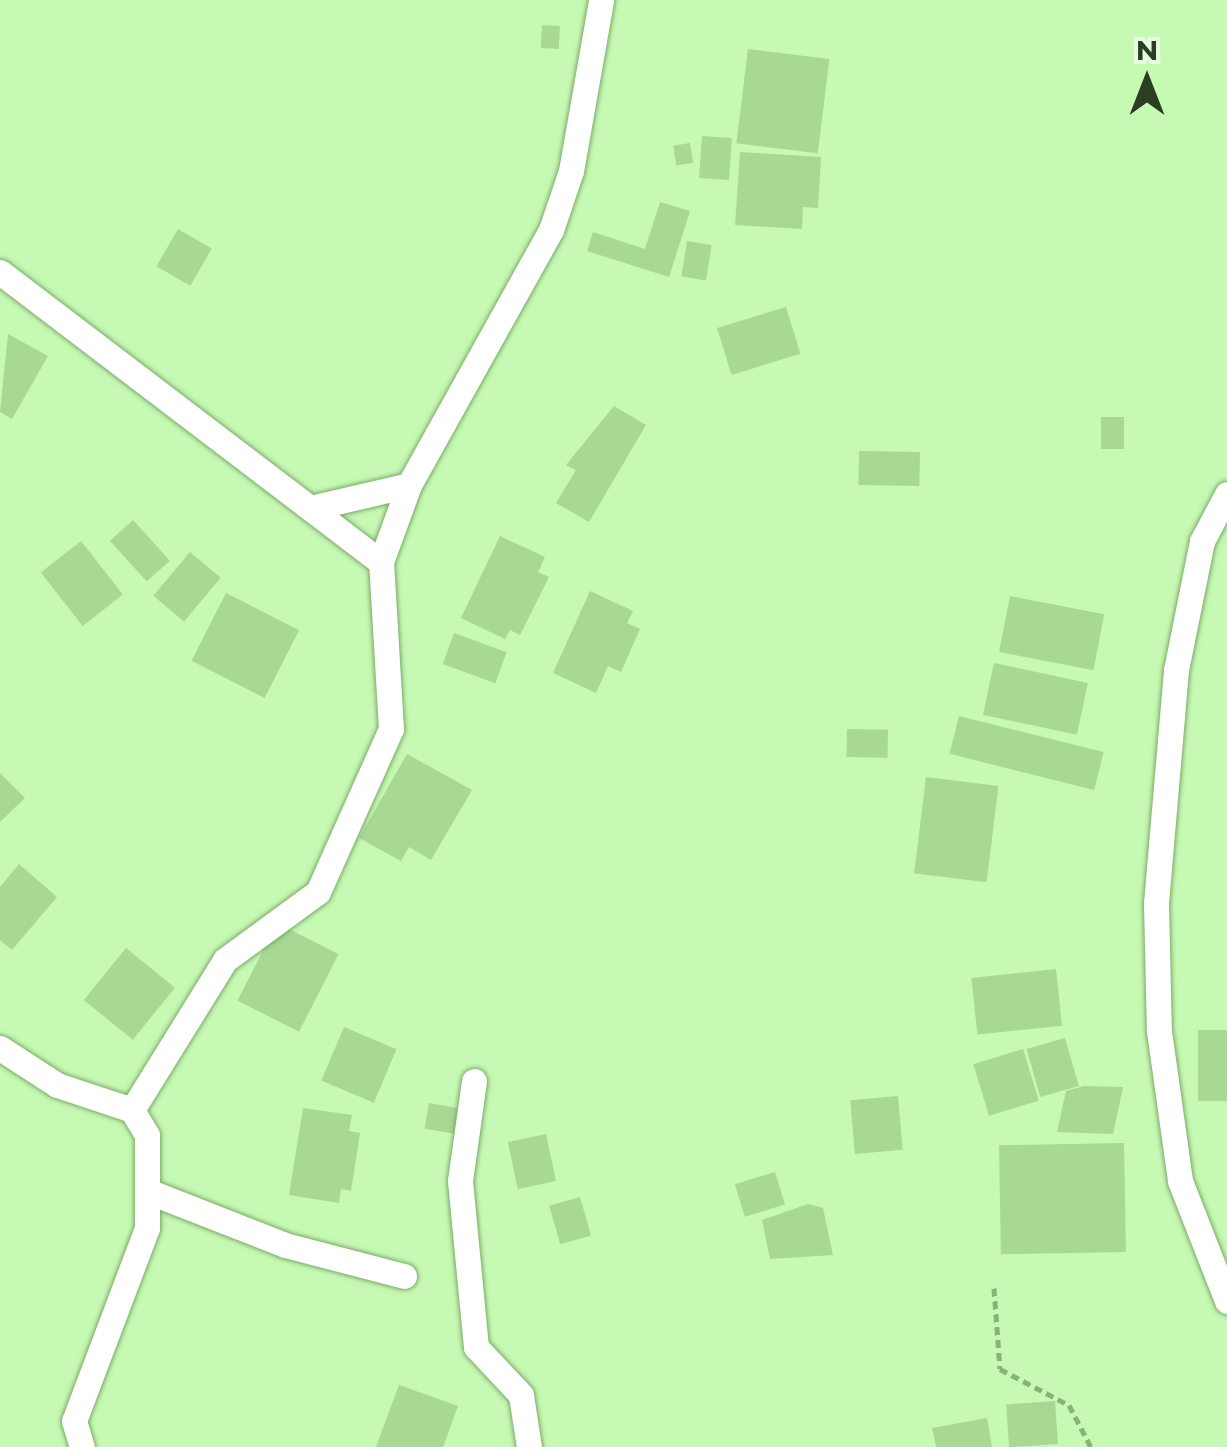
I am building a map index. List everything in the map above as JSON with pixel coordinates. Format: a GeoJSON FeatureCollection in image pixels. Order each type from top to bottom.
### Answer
{"type":"FeatureCollection","features":[{"type":"Feature","properties":{"kind":"street"},"geometry":{"type":"LineString","coordinates":[[132,1110],[225,960],[318,892],[391,729],[381,562],[409,485],[550,230],[571,171],[601,0]]}},
{"type":"Feature","properties":{"kind":"street"},"geometry":{"type":"LineString","coordinates":[[0,272],[319,506],[381,562]]}},
{"type":"Feature","properties":{"kind":"street"},"geometry":{"type":"LineString","coordinates":[[319,506],[409,485]]}},
{"type":"Feature","properties":{"kind":"street"},"geometry":{"type":"LineString","coordinates":[[1227,494],[1202,542],[1176,670],[1156,904],[1159,1031],[1180,1181],[1227,1301]]}},
{"type":"Feature","properties":{"kind":"street"},"geometry":{"type":"LineString","coordinates":[[0,1048],[58,1085],[132,1110],[147,1134],[147,1228],[74,1421],[82,1447]]}},
{"type":"Feature","properties":{"kind":"street"},"geometry":{"type":"LineString","coordinates":[[474,1080],[460,1181],[476,1347],[521,1395],[529,1447]]}},
{"type":"Feature","properties":{"kind":"street"},"geometry":{"type":"LineString","coordinates":[[150,1192],[269,1240],[404,1276]]}},
{"type":"Feature","properties":{"kind":"path"},"geometry":{"type":"LineString","coordinates":[[994,1288],[1000,1369],[1069,1406],[1091,1447]]}},
{"type":"Feature","properties":{"kind":"building"},"geometry":{"type":"Polygon","coordinates":[[[542,25],[560,26],[559,49],[541,48],[542,25]]]}},
{"type":"Feature","properties":{"kind":"building"},"geometry":{"type":"Polygon","coordinates":[[[748,49],[829,59],[818,153],[736,143],[748,49]]]}},
{"type":"Feature","properties":{"kind":"building"},"geometry":{"type":"Polygon","coordinates":[[[702,136],[732,138],[729,180],[699,178],[702,136]]]}},
{"type":"Feature","properties":{"kind":"building"},"geometry":{"type":"Polygon","coordinates":[[[690,143],[693,163],[676,165],[673,146],[690,143]]]}},
{"type":"Feature","properties":{"kind":"building"},"geometry":{"type":"Polygon","coordinates":[[[740,152],[821,157],[818,208],[803,207],[802,229],[735,225],[740,152]]]}},
{"type":"Feature","properties":{"kind":"building"},"geometry":{"type":"Polygon","coordinates":[[[660,202],[690,211],[669,277],[587,251],[593,232],[645,249],[660,202]]]}},
{"type":"Feature","properties":{"kind":"building"},"geometry":{"type":"Polygon","coordinates":[[[178,229],[212,248],[190,286],[156,266],[178,229]]]}},
{"type":"Feature","properties":{"kind":"building"},"geometry":{"type":"Polygon","coordinates":[[[687,241],[712,245],[706,280],[681,277],[687,241]]]}},
{"type":"Feature","properties":{"kind":"building"},"geometry":{"type":"Polygon","coordinates":[[[786,307],[800,354],[731,375],[717,328],[786,307]]]}},
{"type":"Feature","properties":{"kind":"building"},"geometry":{"type":"Polygon","coordinates":[[[8,334],[48,356],[12,419],[0,412],[8,334]]]}},
{"type":"Feature","properties":{"kind":"building"},"geometry":{"type":"Polygon","coordinates":[[[614,406],[646,425],[589,522],[556,503],[576,470],[566,465],[614,406]]]}},
{"type":"Feature","properties":{"kind":"building"},"geometry":{"type":"Polygon","coordinates":[[[1101,417],[1124,417],[1124,449],[1101,449],[1101,417]]]}},
{"type":"Feature","properties":{"kind":"building"},"geometry":{"type":"Polygon","coordinates":[[[859,451],[920,452],[919,486],[858,485],[859,451]]]}},
{"type":"Feature","properties":{"kind":"building"},"geometry":{"type":"Polygon","coordinates":[[[133,520],[170,561],[147,582],[110,541],[133,520]]]}},
{"type":"Feature","properties":{"kind":"building"},"geometry":{"type":"Polygon","coordinates":[[[500,536],[545,557],[538,572],[549,577],[520,635],[510,630],[505,639],[461,618],[500,536]]]}},
{"type":"Feature","properties":{"kind":"building"},"geometry":{"type":"Polygon","coordinates":[[[81,541],[123,595],[83,626],[41,572],[81,541]]]}},
{"type":"Feature","properties":{"kind":"building"},"geometry":{"type":"Polygon","coordinates":[[[190,552],[221,578],[184,621],[153,596],[190,552]]]}},
{"type":"Feature","properties":{"kind":"building"},"geometry":{"type":"Polygon","coordinates":[[[590,591],[633,611],[627,623],[640,629],[621,672],[608,666],[596,693],[553,673],[590,591]]]}},
{"type":"Feature","properties":{"kind":"building"},"geometry":{"type":"Polygon","coordinates":[[[226,593],[299,630],[265,698],[191,661],[226,593]]]}},
{"type":"Feature","properties":{"kind":"building"},"geometry":{"type":"Polygon","coordinates":[[[1010,596],[1104,614],[1093,670],[999,652],[1010,596]]]}},
{"type":"Feature","properties":{"kind":"building"},"geometry":{"type":"Polygon","coordinates":[[[454,633],[507,652],[495,683],[443,664],[454,633]]]}},
{"type":"Feature","properties":{"kind":"building"},"geometry":{"type":"Polygon","coordinates":[[[994,663],[1088,683],[1077,735],[983,715],[994,663]]]}},
{"type":"Feature","properties":{"kind":"building"},"geometry":{"type":"Polygon","coordinates":[[[959,716],[1104,752],[1094,790],[950,754],[959,716]]]}},
{"type":"Feature","properties":{"kind":"building"},"geometry":{"type":"Polygon","coordinates":[[[847,729],[888,730],[888,758],[847,757],[847,729]]]}},
{"type":"Feature","properties":{"kind":"building"},"geometry":{"type":"Polygon","coordinates":[[[407,754],[472,790],[431,860],[409,847],[401,861],[359,838],[407,754]]]}},
{"type":"Feature","properties":{"kind":"building"},"geometry":{"type":"Polygon","coordinates":[[[0,773],[25,798],[0,822],[0,773]]]}},
{"type":"Feature","properties":{"kind":"building"},"geometry":{"type":"Polygon","coordinates":[[[926,777],[998,786],[987,882],[914,873],[926,777]]]}},
{"type":"Feature","properties":{"kind":"building"},"geometry":{"type":"Polygon","coordinates":[[[19,864],[57,897],[12,950],[0,940],[0,887],[19,864]]]}},
{"type":"Feature","properties":{"kind":"building"},"geometry":{"type":"Polygon","coordinates":[[[277,923],[338,954],[299,1032],[238,1001],[277,923]]]}},
{"type":"Feature","properties":{"kind":"building"},"geometry":{"type":"Polygon","coordinates":[[[126,948],[175,988],[133,1040],[84,1000],[126,948]]]}},
{"type":"Feature","properties":{"kind":"building"},"geometry":{"type":"Polygon","coordinates":[[[1056,969],[1062,1026],[977,1035],[971,978],[1056,969]]]}},
{"type":"Feature","properties":{"kind":"building"},"geometry":{"type":"Polygon","coordinates":[[[344,1027],[396,1049],[374,1103],[321,1080],[344,1027]]]}},
{"type":"Feature","properties":{"kind":"building"},"geometry":{"type":"Polygon","coordinates":[[[1198,1030],[1227,1030],[1227,1101],[1198,1101],[1198,1030]]]}},
{"type":"Feature","properties":{"kind":"building"},"geometry":{"type":"Polygon","coordinates":[[[1065,1038],[1079,1086],[1040,1097],[1027,1049],[1065,1038]]]}},
{"type":"Feature","properties":{"kind":"building"},"geometry":{"type":"Polygon","coordinates":[[[1023,1049],[1039,1101],[989,1116],[973,1064],[1023,1049]]]}},
{"type":"Feature","properties":{"kind":"building"},"geometry":{"type":"Polygon","coordinates":[[[1084,1086],[1123,1087],[1113,1134],[1057,1132],[1066,1091],[1084,1086]]]}},
{"type":"Feature","properties":{"kind":"building"},"geometry":{"type":"Polygon","coordinates":[[[898,1096],[903,1150],[855,1154],[850,1100],[898,1096]]]}},
{"type":"Feature","properties":{"kind":"building"},"geometry":{"type":"Polygon","coordinates":[[[429,1103],[462,1109],[458,1135],[424,1129],[429,1103]]]}},
{"type":"Feature","properties":{"kind":"building"},"geometry":{"type":"Polygon","coordinates":[[[303,1108],[352,1115],[349,1131],[360,1133],[351,1191],[341,1189],[339,1203],[289,1195],[303,1108]]]}},
{"type":"Feature","properties":{"kind":"building"},"geometry":{"type":"Polygon","coordinates":[[[546,1134],[556,1181],[518,1189],[508,1142],[546,1134]]]}},
{"type":"Feature","properties":{"kind":"building"},"geometry":{"type":"Polygon","coordinates":[[[1124,1143],[1126,1252],[1001,1254],[999,1145],[1124,1143]]]}},
{"type":"Feature","properties":{"kind":"building"},"geometry":{"type":"Polygon","coordinates":[[[775,1172],[785,1205],[745,1217],[735,1184],[775,1172]]]}},
{"type":"Feature","properties":{"kind":"building"},"geometry":{"type":"Polygon","coordinates":[[[580,1197],[591,1235],[560,1244],[549,1206],[580,1197]]]}},
{"type":"Feature","properties":{"kind":"building"},"geometry":{"type":"Polygon","coordinates":[[[808,1204],[823,1208],[833,1255],[770,1259],[762,1220],[808,1204]]]}},
{"type":"Feature","properties":{"kind":"building"},"geometry":{"type":"Polygon","coordinates":[[[399,1385],[458,1406],[443,1447],[376,1447],[399,1385]]]}},
{"type":"Feature","properties":{"kind":"building"},"geometry":{"type":"Polygon","coordinates":[[[1055,1401],[1058,1444],[1009,1447],[1006,1404],[1055,1401]]]}},
{"type":"Feature","properties":{"kind":"building"},"geometry":{"type":"Polygon","coordinates":[[[987,1418],[992,1447],[936,1447],[932,1428],[987,1418]]]}}]}
